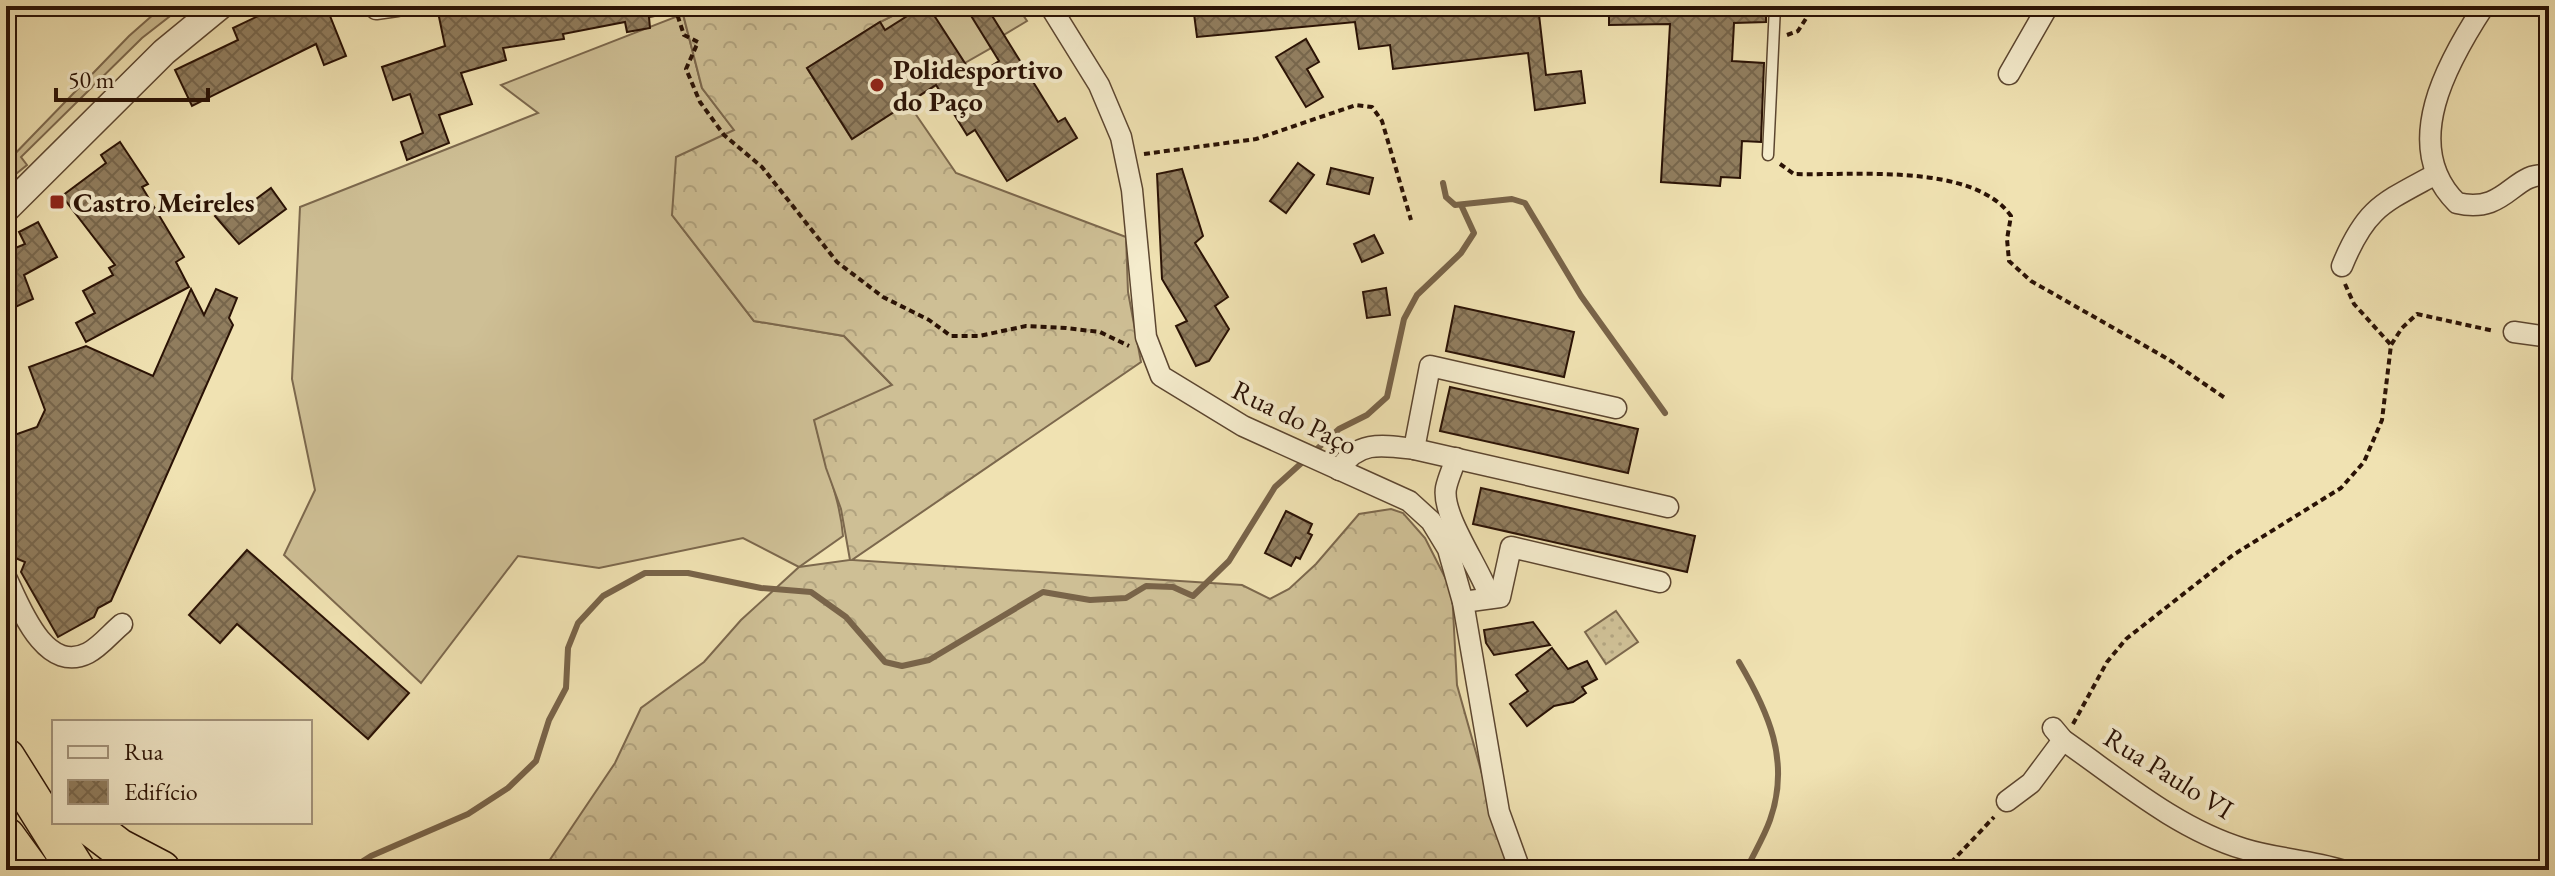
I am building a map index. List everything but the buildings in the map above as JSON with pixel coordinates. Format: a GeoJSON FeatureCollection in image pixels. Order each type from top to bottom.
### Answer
{"type":"FeatureCollection","features":[{"type":"Feature","properties":{"kind":"highway"},"geometry":{"type":"LineString","coordinates":[[6,739],[52,793]]}},
{"type":"Feature","properties":{"kind":"highway"},"geometry":{"type":"LineString","coordinates":[[6,758],[76,870]]}},
{"type":"Feature","properties":{"kind":"highway"},"geometry":{"type":"LineString","coordinates":[[88,824],[119,848],[161,870]]}},
{"type":"Feature","properties":{"kind":"highway"},"geometry":{"type":"LineString","coordinates":[[6,837],[30,870]]}},
{"type":"Feature","properties":{"kind":"street"},"geometry":{"type":"LineString","coordinates":[[6,209],[164,52],[220,6]]}},
{"type":"Feature","properties":{"kind":"street"},"geometry":{"type":"LineString","coordinates":[[375,6],[376,9],[397,6]]}},
{"type":"Feature","properties":{"kind":"street","name":"Rua do Paço"},"geometry":{"type":"LineString","coordinates":[[1050,6],[1099,85],[1126,156],[1146,337],[1161,376],[1243,426],[1409,501],[1431,521],[1448,549],[1463,602],[1499,812],[1520,870]]}},
{"type":"Feature","properties":{"kind":"street"},"geometry":{"type":"LineString","coordinates":[[2009,74],[2048,6]]}},
{"type":"Feature","properties":{"kind":"street"},"geometry":{"type":"LineString","coordinates":[[2484,6],[2441,80],[2432,118],[2431,150],[2436,174],[2457,203],[2470,206],[2496,202],[2533,175],[2549,176]]}},
{"type":"Feature","properties":{"kind":"street"},"geometry":{"type":"LineString","coordinates":[[2342,266],[2365,218],[2380,205],[2436,174]]}},
{"type":"Feature","properties":{"kind":"street"},"geometry":{"type":"LineString","coordinates":[[2514,332],[2549,337]]}},
{"type":"Feature","properties":{"kind":"street"},"geometry":{"type":"LineString","coordinates":[[1414,449],[1430,366],[1616,408]]}},
{"type":"Feature","properties":{"kind":"street"},"geometry":{"type":"LineString","coordinates":[[1330,466],[1374,444],[1414,449],[1668,507]]}},
{"type":"Feature","properties":{"kind":"street"},"geometry":{"type":"LineString","coordinates":[[1456,458],[1445,491],[1455,524],[1473,556],[1490,598]]}},
{"type":"Feature","properties":{"kind":"street"},"geometry":{"type":"LineString","coordinates":[[1463,602],[1500,597],[1511,547],[1660,582]]}},
{"type":"Feature","properties":{"kind":"street"},"geometry":{"type":"LineString","coordinates":[[6,577],[35,633],[50,652],[69,659],[89,653],[122,624]]}},
{"type":"Feature","properties":{"kind":"street","name":"Rua Paulo VI"},"geometry":{"type":"LineString","coordinates":[[2007,801],[2031,783],[2058,734],[2164,810],[2218,839],[2243,849],[2341,870]]}},
{"type":"Feature","properties":{"kind":"lane"},"geometry":{"type":"LineString","coordinates":[[1768,155],[1775,6]]}},
{"type":"Feature","properties":{"kind":"path"},"geometry":{"type":"LineString","coordinates":[[679,6],[677,14],[684,35],[698,42],[686,69],[700,102],[724,135],[762,167],[837,262],[883,297],[929,320],[951,336],[979,336],[1026,326],[1066,328],[1100,332],[1152,357]]}},
{"type":"Feature","properties":{"kind":"path"},"geometry":{"type":"LineString","coordinates":[[1775,40],[1798,31],[1814,6]]}},
{"type":"Feature","properties":{"kind":"path"},"geometry":{"type":"LineString","coordinates":[[1126,156],[1256,139],[1356,105],[1372,107],[1382,121],[1411,220]]}},
{"type":"Feature","properties":{"kind":"path"},"geometry":{"type":"LineString","coordinates":[[1768,155],[1794,174],[1924,176],[1976,191],[2004,207],[2011,216],[2007,239],[2009,261],[2031,281],[2168,359],[2225,398]]}},
{"type":"Feature","properties":{"kind":"path"},"geometry":{"type":"LineString","coordinates":[[2342,266],[2354,304],[2391,345]]}},
{"type":"Feature","properties":{"kind":"path"},"geometry":{"type":"LineString","coordinates":[[2058,734],[2126,639],[2233,555],[2341,488],[2364,462],[2382,420],[2391,345],[2402,328],[2417,314],[2482,330],[2514,332]]}},
{"type":"Feature","properties":{"kind":"path"},"geometry":{"type":"LineString","coordinates":[[1944,870],[2007,801]]}},
{"type":"Feature","properties":{"kind":"green space"},"geometry":{"type":"Polygon","coordinates":[[[163,6],[183,6],[142,38],[21,157],[27,165],[6,182],[6,163],[129,36],[163,6]]]}},
{"type":"Feature","properties":{"kind":"green space"},"geometry":{"type":"Polygon","coordinates":[[[702,6],[912,6],[880,22],[807,68],[851,138],[908,103],[956,173],[1126,237],[1128,292],[1141,362],[852,560],[1242,585],[1270,599],[1289,589],[1316,564],[1359,514],[1391,509],[1403,513],[1425,538],[1452,591],[1457,685],[1509,870],[543,870],[615,763],[641,708],[704,662],[741,620],[799,567],[850,560],[841,509],[826,468],[814,420],[892,385],[844,336],[754,321],[672,215],[676,157],[734,130],[702,88],[683,14],[702,6]]]}},
{"type":"Feature","properties":{"kind":"green space","name":"Polidesportivo do Paço"},"geometry":{"type":"Polygon","coordinates":[[[912,6],[1017,6],[1027,21],[989,44],[991,48],[965,63],[966,66],[852,139],[807,68],[880,22],[912,6]]]}},
{"type":"Feature","properties":{"kind":"green space"},"geometry":{"type":"Polygon","coordinates":[[[683,14],[702,88],[734,130],[672,215],[754,321],[844,336],[893,386],[815,420],[843,536],[799,567],[743,538],[599,568],[518,556],[421,683],[284,555],[315,490],[292,379],[300,207],[538,113],[501,85],[683,14]]]}},
{"type":"Feature","properties":{"kind":"green space"},"geometry":{"type":"Polygon","coordinates":[[[1616,611],[1638,642],[1606,664],[1585,632],[1616,611]]]}},
{"type":"Feature","properties":{"kind":"waterway"},"geometry":{"type":"LineString","coordinates":[[1443,183],[1446,197],[1455,205],[1512,199],[1525,203],[1581,296],[1665,413]]}},
{"type":"Feature","properties":{"kind":"waterway"},"geometry":{"type":"LineString","coordinates":[[349,870],[371,856],[468,814],[508,788],[536,761],[549,720],[566,688],[568,648],[578,623],[603,596],[645,573],[688,573],[761,588],[811,592],[846,617],[885,662],[902,666],[929,660],[1043,592],[1090,600],[1126,598],[1146,586],[1173,587],[1193,596],[1229,561],[1275,487],[1339,429],[1367,415],[1387,397],[1404,319],[1417,295],[1461,253],[1474,233],[1462,207]]}},
{"type":"Feature","properties":{"kind":"waterway"},"geometry":{"type":"LineString","coordinates":[[1739,662],[1767,718],[1777,757],[1778,777],[1770,820],[1746,870]]}},
{"type":"Feature","properties":{"kind":"place","name":"Polidesportivo do Paço"},"geometry":{"type":"Point","coordinates":[877,85]}},
{"type":"Feature","properties":{"kind":"place","name":"Castro Meireles"},"geometry":{"type":"Point","coordinates":[57,202]}}]}
